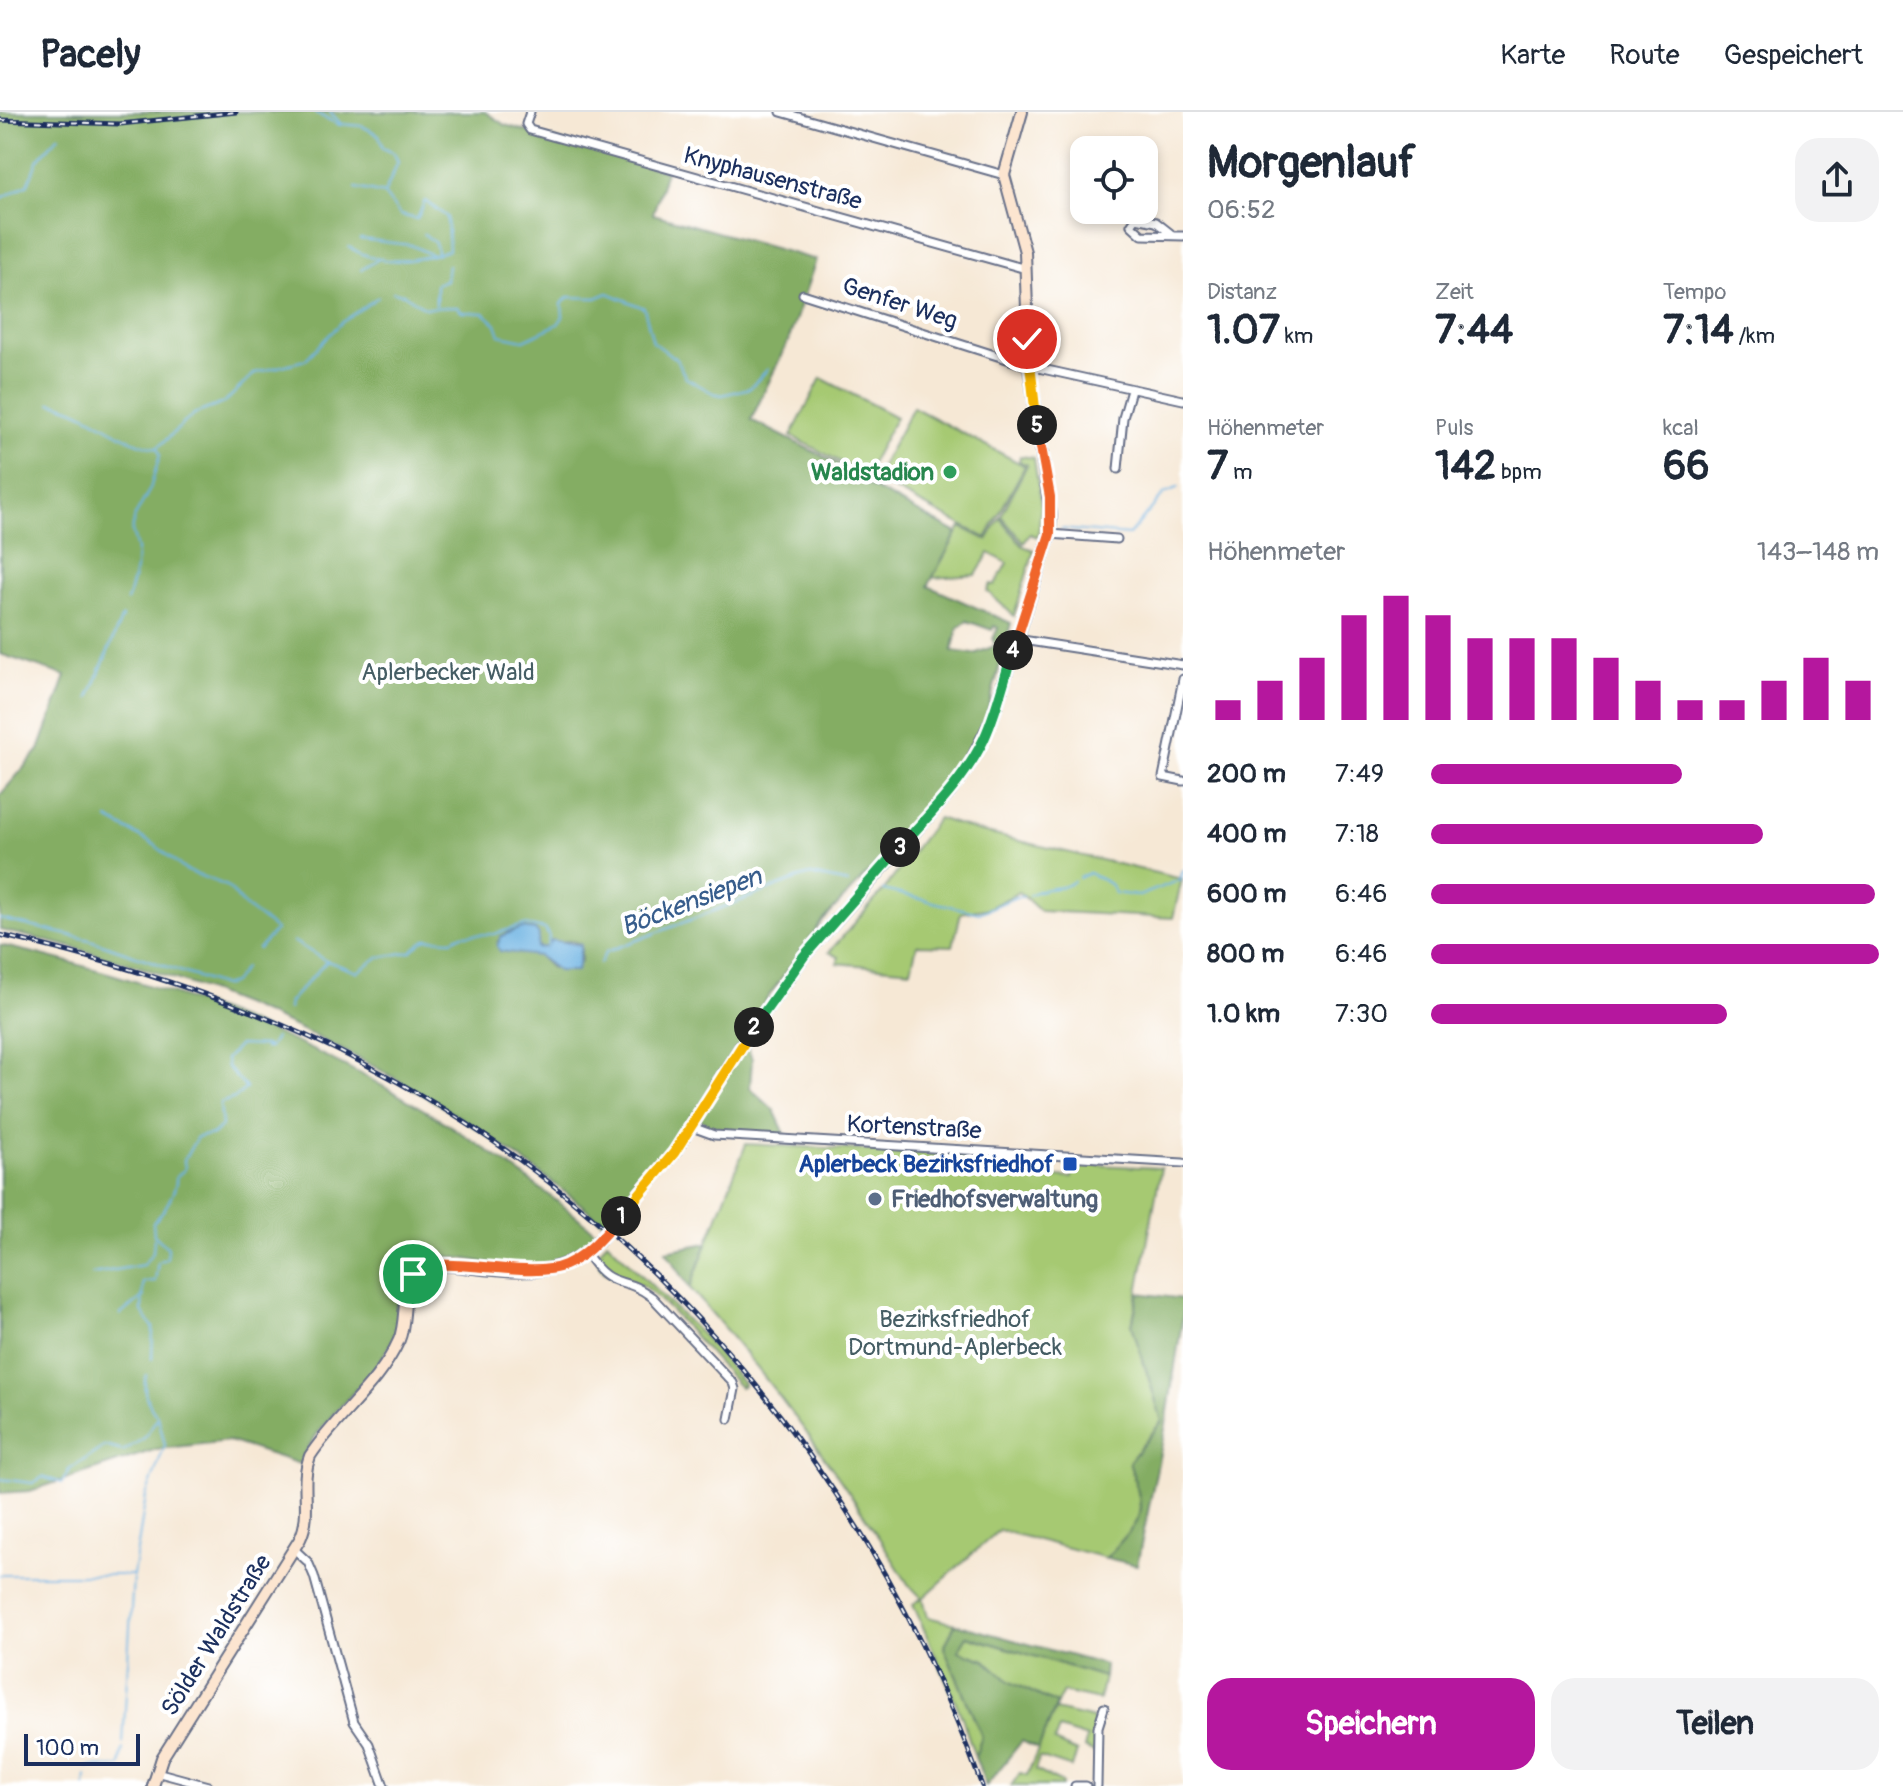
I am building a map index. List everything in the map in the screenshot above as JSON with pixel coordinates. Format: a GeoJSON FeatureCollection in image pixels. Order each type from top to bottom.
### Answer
{"type":"FeatureCollection","features":[{"type":"Feature","properties":{"kind":"street","name":"Knyphausenstraße"},"geometry":{"type":"LineString","coordinates":[[530,112],[526,124],[530,130],[1026,269]]}},
{"type":"Feature","properties":{"kind":"street"},"geometry":{"type":"LineString","coordinates":[[781,112],[1004,175]]}},
{"type":"Feature","properties":{"kind":"street"},"geometry":{"type":"LineString","coordinates":[[729,1419],[735,1389],[733,1383],[652,1297],[635,1286],[604,1278],[586,1253],[660,1172],[692,1127],[748,1035],[804,956],[962,776],[989,727],[1050,534],[1050,497],[1029,366],[1025,252],[1004,175],[1022,112]]}},
{"type":"Feature","properties":{"kind":"street"},"geometry":{"type":"LineString","coordinates":[[1170,233],[1161,224],[1141,218],[1131,225],[1132,230],[1142,235],[1170,233],[1183,236]]}},
{"type":"Feature","properties":{"kind":"street","name":"Genfer Weg"},"geometry":{"type":"LineString","coordinates":[[803,294],[1029,366],[1183,400]]}},
{"type":"Feature","properties":{"kind":"street"},"geometry":{"type":"LineString","coordinates":[[1118,469],[1123,418],[1131,390]]}},
{"type":"Feature","properties":{"kind":"street"},"geometry":{"type":"LineString","coordinates":[[1050,534],[1117,539]]}},
{"type":"Feature","properties":{"kind":"street"},"geometry":{"type":"LineString","coordinates":[[1016,639],[1183,665]]}},
{"type":"Feature","properties":{"kind":"street"},"geometry":{"type":"LineString","coordinates":[[1183,679],[1163,777],[1183,781]]}},
{"type":"Feature","properties":{"kind":"street","name":"Kortenstraße"},"geometry":{"type":"LineString","coordinates":[[692,1127],[714,1135],[1183,1163]]}},
{"type":"Feature","properties":{"kind":"street","name":"Sölder Waldstraße"},"geometry":{"type":"LineString","coordinates":[[153,1786],[156,1772],[294,1549],[306,1522],[305,1473],[310,1456],[392,1354],[404,1327],[409,1283],[417,1270],[432,1264],[538,1272],[564,1266],[586,1253]]}},
{"type":"Feature","properties":{"kind":"street"},"geometry":{"type":"LineString","coordinates":[[294,1549],[308,1562],[314,1576],[354,1722],[369,1744],[384,1786]]}},
{"type":"Feature","properties":{"kind":"street"},"geometry":{"type":"LineString","coordinates":[[1097,1786],[1098,1727],[1104,1708]]}},
{"type":"Feature","properties":{"kind":"street"},"geometry":{"type":"LineString","coordinates":[[156,1772],[208,1786]]}},
{"type":"Feature","properties":{"kind":"street"},"geometry":{"type":"LineString","coordinates":[[1075,1786],[1086,1786]]}},
{"type":"Feature","properties":{"kind":"green space","name":"Aplerbecker Wald"},"geometry":{"type":"Polygon","coordinates":[[[0,112],[485,112],[505,125],[666,171],[653,214],[816,260],[789,339],[751,420],[866,478],[864,483],[957,533],[928,586],[1011,623],[982,733],[963,766],[940,796],[822,922],[742,1034],[752,1059],[750,1088],[774,1110],[787,1138],[717,1132],[693,1114],[655,1168],[605,1224],[466,1121],[321,1039],[245,1005],[167,976],[0,930],[0,795],[39,750],[66,676],[0,654],[0,112]],[[967,621],[958,628],[952,651],[974,654],[995,646],[993,639],[998,628],[994,626],[992,630],[967,621]],[[510,930],[498,941],[539,956],[551,968],[581,962],[581,945],[577,943],[562,942],[543,949],[510,930]]]}},
{"type":"Feature","properties":{"kind":"green space"},"geometry":{"type":"Polygon","coordinates":[[[821,378],[896,417],[865,475],[791,436],[821,378]]]}},
{"type":"Feature","properties":{"kind":"green space","name":"Waldstadion"},"geometry":{"type":"Polygon","coordinates":[[[913,407],[1025,466],[986,538],[874,479],[913,407]]]}},
{"type":"Feature","properties":{"kind":"green space"},"geometry":{"type":"Polygon","coordinates":[[[1020,456],[1034,458],[1041,505],[1038,537],[1030,534],[1024,543],[1001,516],[1027,465],[1019,461],[1020,456]]]}},
{"type":"Feature","properties":{"kind":"green space"},"geometry":{"type":"Polygon","coordinates":[[[1000,518],[1023,546],[1034,550],[1014,616],[987,591],[991,584],[995,585],[1007,563],[989,553],[976,575],[932,578],[961,527],[987,540],[1000,518]]]}},
{"type":"Feature","properties":{"kind":"green space"},"geometry":{"type":"Polygon","coordinates":[[[938,818],[977,831],[1182,879],[1173,918],[1040,911],[1019,892],[989,908],[961,913],[953,946],[917,945],[911,970],[837,963],[839,957],[829,952],[883,891],[938,818]]]}},
{"type":"Feature","properties":{"kind":"green space"},"geometry":{"type":"Polygon","coordinates":[[[0,945],[165,991],[242,1019],[316,1052],[389,1089],[459,1132],[529,1179],[597,1233],[572,1254],[547,1264],[522,1267],[431,1257],[413,1265],[403,1279],[397,1327],[385,1353],[320,1430],[300,1464],[229,1441],[157,1449],[30,1491],[0,1493],[0,945]]]}},
{"type":"Feature","properties":{"kind":"green space","name":"Bezirksfriedhof Dortmund-Aplerbeck"},"geometry":{"type":"Polygon","coordinates":[[[746,1144],[1001,1157],[1041,1163],[1041,1176],[1072,1178],[1072,1164],[1161,1168],[1132,1325],[1162,1421],[1129,1462],[1140,1505],[1135,1523],[1106,1558],[999,1530],[923,1598],[928,1617],[955,1624],[944,1648],[982,1737],[975,1757],[962,1717],[913,1604],[922,1598],[908,1584],[806,1432],[690,1288],[746,1144]]]}},
{"type":"Feature","properties":{"kind":"green space"},"geometry":{"type":"Polygon","coordinates":[[[607,1241],[708,1341],[744,1385],[740,1387],[656,1296],[645,1287],[608,1274],[603,1269],[597,1255],[607,1241]]]}},
{"type":"Feature","properties":{"kind":"green space"},"geometry":{"type":"Polygon","coordinates":[[[707,1243],[690,1288],[666,1251],[707,1243]]]}},
{"type":"Feature","properties":{"kind":"green space"},"geometry":{"type":"Polygon","coordinates":[[[1139,1293],[1183,1299],[1183,1315],[1166,1424],[1137,1565],[1106,1558],[1129,1533],[1139,1514],[1138,1494],[1129,1462],[1162,1421],[1132,1325],[1139,1293]]]}},
{"type":"Feature","properties":{"kind":"green space"},"geometry":{"type":"Polygon","coordinates":[[[955,1624],[1105,1665],[1104,1677],[967,1636],[958,1651],[985,1660],[1010,1682],[1057,1704],[1038,1749],[1022,1741],[986,1786],[975,1757],[982,1736],[944,1648],[955,1624]]]}},
{"type":"Feature","properties":{"kind":"green space"},"geometry":{"type":"Polygon","coordinates":[[[967,1636],[1104,1677],[1099,1700],[1063,1692],[1057,1704],[1010,1682],[985,1660],[958,1651],[967,1636]]]}},
{"type":"Feature","properties":{"kind":"green space"},"geometry":{"type":"Polygon","coordinates":[[[1055,1710],[1094,1719],[1095,1753],[1084,1748],[1087,1738],[1059,1729],[1054,1742],[1077,1752],[1072,1768],[1039,1757],[1035,1770],[1062,1783],[1062,1786],[1011,1786],[1020,1773],[1027,1775],[1055,1710]]]}},
{"type":"Feature","properties":{"kind":"water","name":"Böckensiepen"},"geometry":{"type":"Polygon","coordinates":[[[522,928],[535,930],[539,935],[537,948],[547,947],[551,940],[581,945],[577,971],[558,971],[539,956],[500,951],[497,946],[501,936],[522,928]]]}},
{"type":"Feature","properties":{"kind":"waterway"},"geometry":{"type":"LineString","coordinates":[[313,112],[340,125]]}},
{"type":"Feature","properties":{"kind":"waterway"},"geometry":{"type":"LineString","coordinates":[[330,112],[341,124],[362,126],[379,135],[383,148],[394,153],[398,162],[384,194],[400,215],[417,219],[425,201],[447,217],[449,250],[436,254],[411,260],[386,260],[373,258],[349,247]]}},
{"type":"Feature","properties":{"kind":"waterway"},"geometry":{"type":"LineString","coordinates":[[0,199],[28,184],[38,159],[59,136]]}},
{"type":"Feature","properties":{"kind":"waterway"},"geometry":{"type":"LineString","coordinates":[[356,188],[384,194]]}},
{"type":"Feature","properties":{"kind":"waterway"},"geometry":{"type":"LineString","coordinates":[[424,234],[435,243],[438,255]]}},
{"type":"Feature","properties":{"kind":"waterway"},"geometry":{"type":"LineString","coordinates":[[360,239],[411,245],[432,255]]}},
{"type":"Feature","properties":{"kind":"waterway"},"geometry":{"type":"LineString","coordinates":[[361,270],[377,260]]}},
{"type":"Feature","properties":{"kind":"waterway"},"geometry":{"type":"LineString","coordinates":[[436,305],[436,284],[446,280],[448,265]]}},
{"type":"Feature","properties":{"kind":"waterway"},"geometry":{"type":"LineString","coordinates":[[393,292],[404,294],[425,308],[457,307],[462,312],[484,313],[496,324],[500,335],[524,340],[558,324],[563,317],[562,304],[568,297],[596,298],[608,293],[644,308],[653,342],[676,359],[686,378],[713,393],[722,395],[750,388],[768,369]]}},
{"type":"Feature","properties":{"kind":"waterway"},"geometry":{"type":"LineString","coordinates":[[51,403],[65,406],[143,445],[157,448],[194,414],[224,403],[255,373],[305,360],[341,323],[378,297]]}},
{"type":"Feature","properties":{"kind":"waterway"},"geometry":{"type":"LineString","coordinates":[[127,601],[136,569],[137,549],[132,531],[135,516],[150,489],[160,455],[158,449]]}},
{"type":"Feature","properties":{"kind":"waterway"},"geometry":{"type":"LineString","coordinates":[[1061,529],[1129,535],[1165,493],[1179,487]]}},
{"type":"Feature","properties":{"kind":"waterway"},"geometry":{"type":"LineString","coordinates":[[89,698],[122,617]]}},
{"type":"Feature","properties":{"kind":"waterway"},"geometry":{"type":"LineString","coordinates":[[108,819],[155,845],[185,870],[227,886],[245,906],[276,930],[258,949]]}},
{"type":"Feature","properties":{"kind":"waterway","name":"Böckensiepen"},"geometry":{"type":"LineString","coordinates":[[1079,878],[1089,873],[1110,884],[1115,893],[1139,896],[1180,880],[1183,870]]}},
{"type":"Feature","properties":{"kind":"waterway","name":"Böckensiepen"},"geometry":{"type":"LineString","coordinates":[[600,963],[606,952],[800,878],[811,875],[848,883]]}},
{"type":"Feature","properties":{"kind":"waterway","name":"Böckensiepen"},"geometry":{"type":"LineString","coordinates":[[1029,895],[1074,881]]}},
{"type":"Feature","properties":{"kind":"waterway","name":"Böckensiepen"},"geometry":{"type":"LineString","coordinates":[[883,890],[979,913],[1023,897]]}},
{"type":"Feature","properties":{"kind":"waterway"},"geometry":{"type":"LineString","coordinates":[[0,919],[90,940],[223,986],[233,983],[244,968]]}},
{"type":"Feature","properties":{"kind":"waterway","name":"Böckensiepen"},"geometry":{"type":"LineString","coordinates":[[288,1009],[289,1002],[327,961],[357,972],[379,957],[410,952],[426,939],[452,940],[462,935],[494,934],[524,925],[545,929],[549,937],[547,947]]}},
{"type":"Feature","properties":{"kind":"waterway"},"geometry":{"type":"LineString","coordinates":[[293,941],[326,961]]}},
{"type":"Feature","properties":{"kind":"waterway","name":"Böckensiepen"},"geometry":{"type":"LineString","coordinates":[[264,1048],[269,1048],[275,1038]]}},
{"type":"Feature","properties":{"kind":"waterway","name":"Böckensiepen"},"geometry":{"type":"LineString","coordinates":[[152,1359],[153,1327],[142,1312],[143,1282],[155,1281],[158,1262],[167,1258],[168,1248],[154,1235],[153,1222],[169,1201],[176,1177],[185,1169],[184,1160],[197,1137],[214,1134],[222,1126],[220,1103],[235,1098],[246,1088],[227,1067],[226,1059],[239,1045],[267,1046]]}},
{"type":"Feature","properties":{"kind":"waterway"},"geometry":{"type":"LineString","coordinates":[[92,1274],[143,1265],[153,1252],[154,1239]]}},
{"type":"Feature","properties":{"kind":"waterway"},"geometry":{"type":"LineString","coordinates":[[120,1315],[144,1296]]}},
{"type":"Feature","properties":{"kind":"waterway","name":"Böckensiepen"},"geometry":{"type":"LineString","coordinates":[[0,1479],[33,1483],[43,1477],[62,1483],[69,1470],[105,1446],[123,1451],[143,1439],[158,1417],[146,1397],[146,1375]]}},
{"type":"Feature","properties":{"kind":"waterway"},"geometry":{"type":"LineString","coordinates":[[0,1575],[133,1575],[146,1496],[165,1445],[158,1417]]}},
{"type":"Feature","properties":{"kind":"waterway"},"geometry":{"type":"LineString","coordinates":[[123,1743],[133,1577]]}},
{"type":"Feature","properties":{"kind":"waterway"},"geometry":{"type":"LineString","coordinates":[[87,1767],[120,1766],[123,1749]]}},
{"type":"Feature","properties":{"kind":"waterway"},"geometry":{"type":"LineString","coordinates":[[85,1786],[86,1776]]}},
{"type":"Feature","properties":{"kind":"railway"},"geometry":{"type":"LineString","coordinates":[[0,120],[120,124],[236,112]]}},
{"type":"Feature","properties":{"kind":"railway"},"geometry":{"type":"LineString","coordinates":[[0,935],[155,977],[305,1035],[422,1096],[530,1168],[629,1250],[719,1342],[800,1442],[871,1550],[932,1665],[982,1786]]}},
{"type":"Feature","properties":{"kind":"place","name":"Waldstadion"},"geometry":{"type":"Point","coordinates":[950,472]}},
{"type":"Feature","properties":{"kind":"place","name":"Aplerbeck Bezirksfriedhof"},"geometry":{"type":"Point","coordinates":[1070,1164]}},
{"type":"Feature","properties":{"kind":"place","name":"Friedhofsverwaltung"},"geometry":{"type":"Point","coordinates":[875,1199]}},
{"type":"Feature","properties":{"kind":"route"},"geometry":{"type":"LineString","coordinates":[[413,1274],[432,1264],[538,1272],[564,1266],[586,1253],[674,1153],[748,1035],[804,956],[962,776],[985,738],[1050,534],[1050,497],[1036,419],[1027,339]]}}]}
